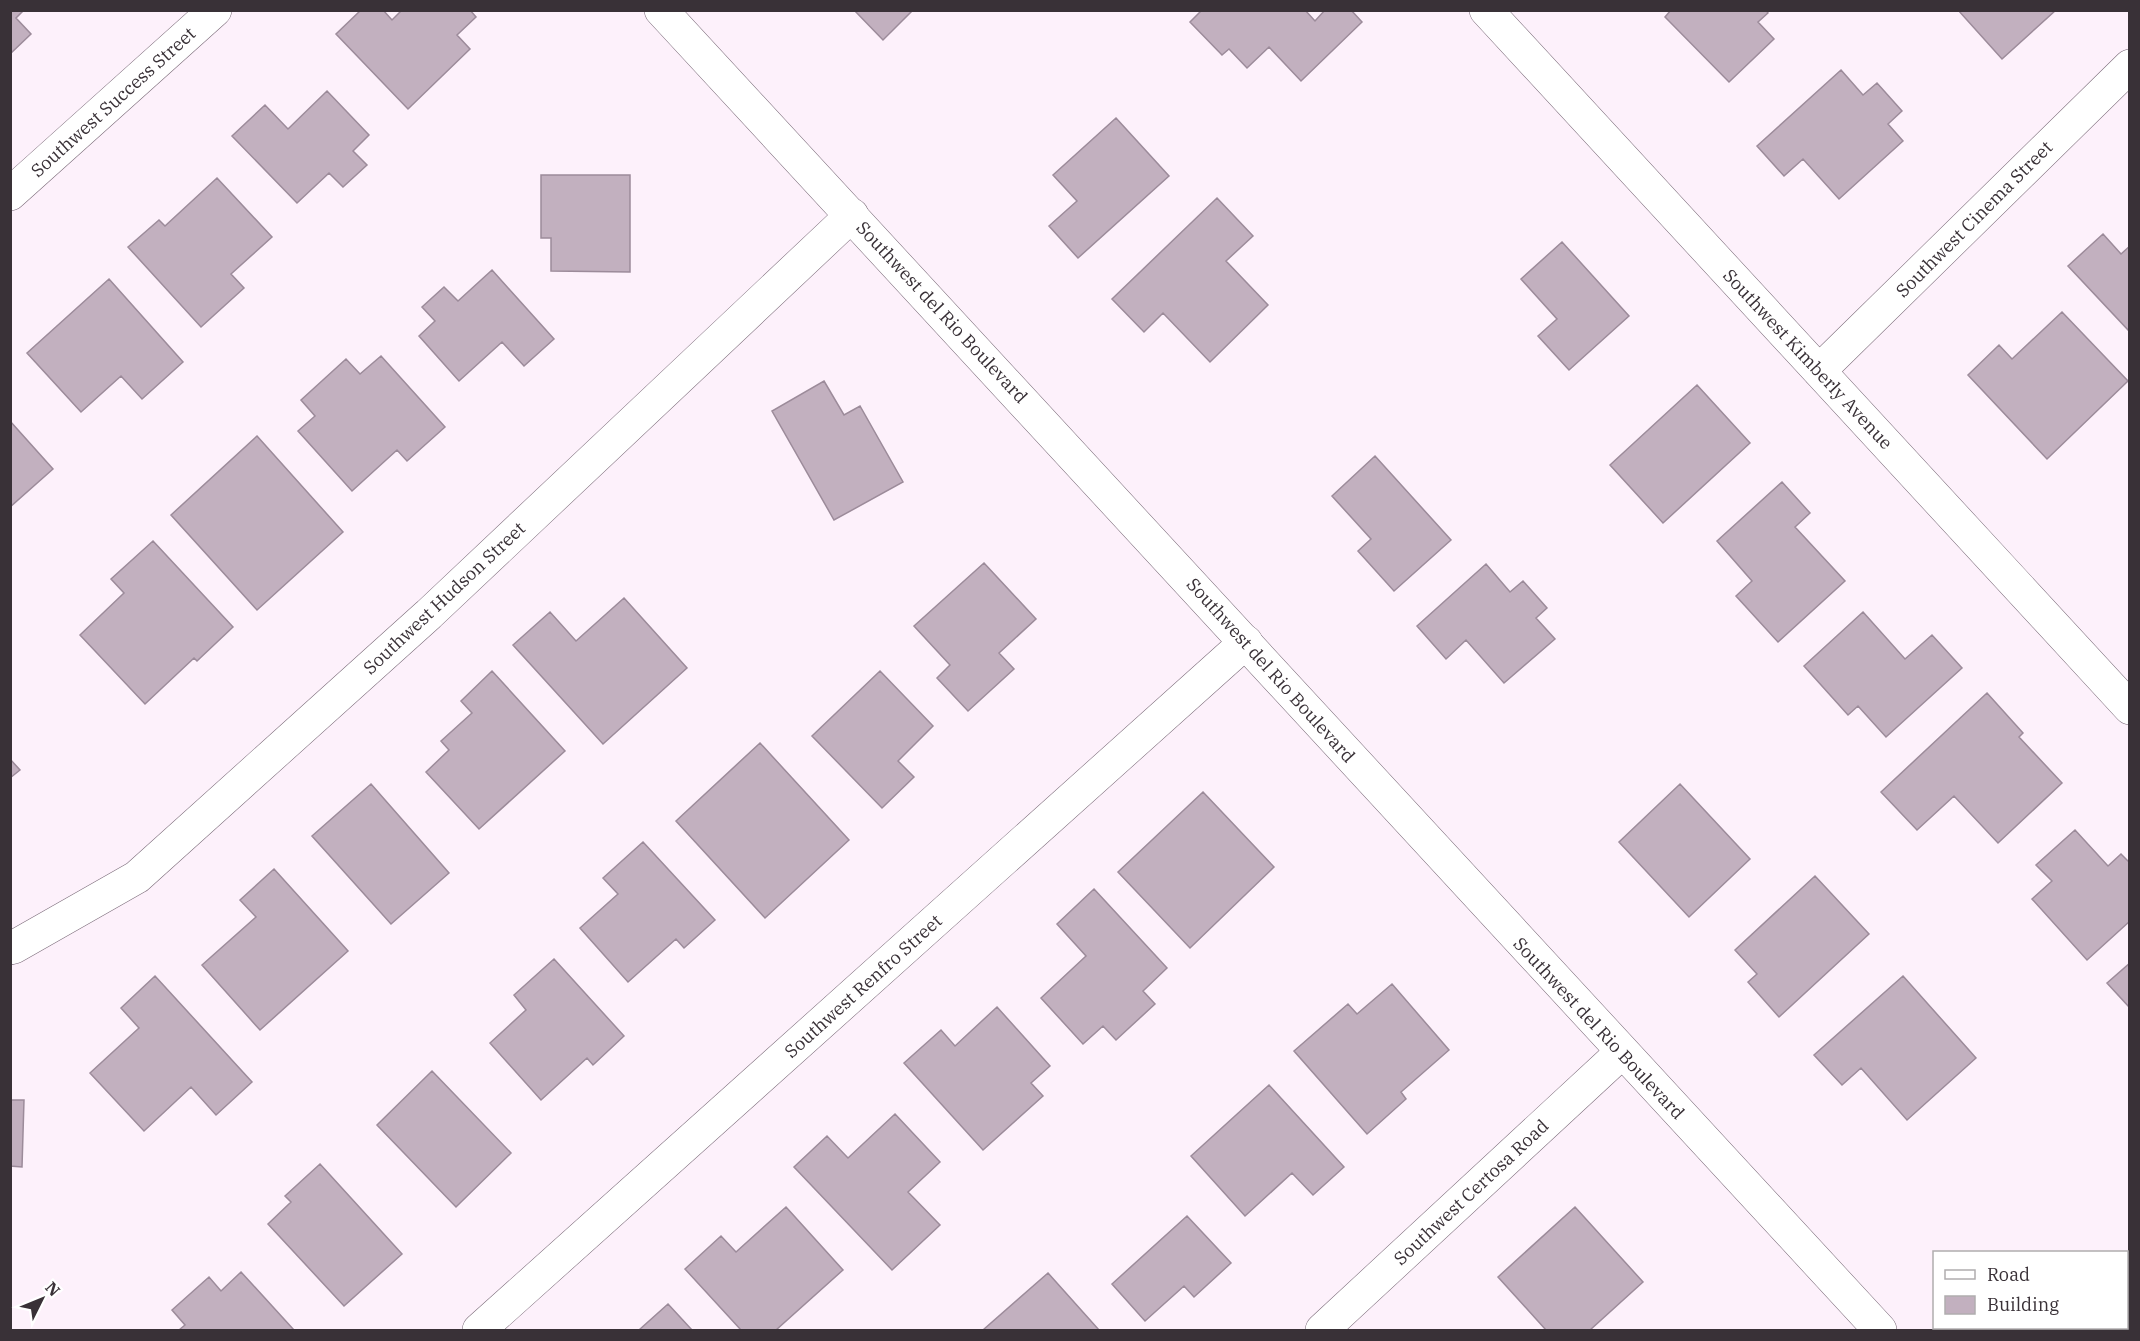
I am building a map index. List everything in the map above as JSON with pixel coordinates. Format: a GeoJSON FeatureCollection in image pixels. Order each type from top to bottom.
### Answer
{"type":"FeatureCollection","features":[{"type":"Feature","properties":{"kind":"street","name":"Southwest Success Street"},"geometry":{"type":"LineString","coordinates":[[10,194],[215,10]]}},
{"type":"Feature","properties":{"kind":"street","name":"Southwest del Rio Boulevard"},"geometry":{"type":"LineString","coordinates":[[661,10],[1246,642],[1621,1053],[1880,1330]]}},
{"type":"Feature","properties":{"kind":"street","name":"Southwest Kimberly Avenue"},"geometry":{"type":"LineString","coordinates":[[1486,10],[2130,708]]}},
{"type":"Feature","properties":{"kind":"street","name":"Southwest Cinema Street"},"geometry":{"type":"LineString","coordinates":[[1820,371],[2130,66]]}},
{"type":"Feature","properties":{"kind":"street","name":"Southwest Hudson Street"},"geometry":{"type":"LineString","coordinates":[[10,948],[137,877],[429,614],[852,215]]}},
{"type":"Feature","properties":{"kind":"street","name":"Southwest Renfro Street"},"geometry":{"type":"LineString","coordinates":[[479,1330],[1246,642]]}},
{"type":"Feature","properties":{"kind":"street","name":"Southwest Certosa Road"},"geometry":{"type":"LineString","coordinates":[[1322,1330],[1621,1053]]}},
{"type":"Feature","properties":{"kind":"building"},"geometry":{"type":"Polygon","coordinates":[[[10,10],[24,10],[16,18],[31,34],[10,54],[10,10]]]}},
{"type":"Feature","properties":{"kind":"building"},"geometry":{"type":"Polygon","coordinates":[[[361,10],[383,10],[392,20],[402,10],[470,10],[476,17],[457,35],[470,49],[408,109],[336,34],[361,10]]]}},
{"type":"Feature","properties":{"kind":"building"},"geometry":{"type":"Polygon","coordinates":[[[854,10],[913,10],[883,40],[854,10]]]}},
{"type":"Feature","properties":{"kind":"building"},"geometry":{"type":"Polygon","coordinates":[[[1202,10],[1305,10],[1315,21],[1325,10],[1351,10],[1362,22],[1301,81],[1269,47],[1247,68],[1229,49],[1222,55],[1190,22],[1202,10]]]}},
{"type":"Feature","properties":{"kind":"building"},"geometry":{"type":"Polygon","coordinates":[[[1671,10],[1766,10],[1768,13],[1758,22],[1774,39],[1729,82],[1665,17],[1671,10]]]}},
{"type":"Feature","properties":{"kind":"building"},"geometry":{"type":"Polygon","coordinates":[[[1958,10],[2056,10],[2002,59],[1958,10]]]}},
{"type":"Feature","properties":{"kind":"building"},"geometry":{"type":"Polygon","coordinates":[[[1841,70],[1863,95],[1877,83],[1902,111],[1888,124],[1903,141],[1839,199],[1803,159],[1784,176],[1757,146],[1841,70]]]}},
{"type":"Feature","properties":{"kind":"building"},"geometry":{"type":"Polygon","coordinates":[[[327,91],[369,135],[353,151],[367,165],[343,187],[329,173],[297,203],[232,136],[265,105],[288,129],[327,91]]]}},
{"type":"Feature","properties":{"kind":"building"},"geometry":{"type":"Polygon","coordinates":[[[1116,118],[1169,176],[1078,258],[1049,226],[1077,201],[1053,175],[1116,118]]]}},
{"type":"Feature","properties":{"kind":"building"},"geometry":{"type":"Polygon","coordinates":[[[541,175],[630,175],[630,272],[551,271],[551,238],[541,238],[541,175]]]}},
{"type":"Feature","properties":{"kind":"building"},"geometry":{"type":"Polygon","coordinates":[[[217,178],[272,237],[231,274],[244,288],[201,327],[128,247],[159,220],[165,226],[217,178]]]}},
{"type":"Feature","properties":{"kind":"building"},"geometry":{"type":"Polygon","coordinates":[[[1217,198],[1253,236],[1226,261],[1268,305],[1210,362],[1163,313],[1144,332],[1112,299],[1217,198]]]}},
{"type":"Feature","properties":{"kind":"building"},"geometry":{"type":"Polygon","coordinates":[[[2103,234],[2121,254],[2130,246],[2130,332],[2068,266],[2103,234]]]}},
{"type":"Feature","properties":{"kind":"building"},"geometry":{"type":"Polygon","coordinates":[[[1562,242],[1629,316],[1569,370],[1538,336],[1557,319],[1521,279],[1562,242]]]}},
{"type":"Feature","properties":{"kind":"building"},"geometry":{"type":"Polygon","coordinates":[[[492,270],[554,339],[524,366],[502,342],[459,381],[419,336],[435,321],[422,307],[444,287],[458,301],[492,270]]]}},
{"type":"Feature","properties":{"kind":"building"},"geometry":{"type":"Polygon","coordinates":[[[109,279],[183,362],[142,399],[121,376],[81,412],[27,353],[109,279]]]}},
{"type":"Feature","properties":{"kind":"building"},"geometry":{"type":"Polygon","coordinates":[[[2062,312],[2128,381],[2047,459],[1968,375],[1999,345],[2012,359],[2062,312]]]}},
{"type":"Feature","properties":{"kind":"building"},"geometry":{"type":"Polygon","coordinates":[[[381,356],[445,427],[407,461],[397,450],[352,491],[298,431],[315,416],[301,400],[346,359],[360,374],[381,356]]]}},
{"type":"Feature","properties":{"kind":"building"},"geometry":{"type":"Polygon","coordinates":[[[824,381],[844,415],[860,406],[903,482],[834,520],[772,411],[824,381]]]}},
{"type":"Feature","properties":{"kind":"building"},"geometry":{"type":"Polygon","coordinates":[[[1697,385],[1750,443],[1663,523],[1610,465],[1697,385]]]}},
{"type":"Feature","properties":{"kind":"building"},"geometry":{"type":"Polygon","coordinates":[[[10,421],[53,469],[10,507],[10,421]]]}},
{"type":"Feature","properties":{"kind":"building"},"geometry":{"type":"Polygon","coordinates":[[[257,436],[343,532],[257,610],[171,515],[257,436]]]}},
{"type":"Feature","properties":{"kind":"building"},"geometry":{"type":"Polygon","coordinates":[[[1375,456],[1451,540],[1394,591],[1358,551],[1371,539],[1332,496],[1375,456]]]}},
{"type":"Feature","properties":{"kind":"building"},"geometry":{"type":"Polygon","coordinates":[[[1782,482],[1810,513],[1795,527],[1845,581],[1778,642],[1736,596],[1752,581],[1717,541],[1782,482]]]}},
{"type":"Feature","properties":{"kind":"building"},"geometry":{"type":"Polygon","coordinates":[[[153,541],[233,627],[197,661],[194,658],[145,704],[80,635],[124,593],[111,579],[153,541]]]}},
{"type":"Feature","properties":{"kind":"building"},"geometry":{"type":"Polygon","coordinates":[[[984,563],[1036,619],[999,653],[1014,669],[968,711],[937,678],[950,665],[914,626],[984,563]]]}},
{"type":"Feature","properties":{"kind":"building"},"geometry":{"type":"Polygon","coordinates":[[[1486,564],[1510,592],[1523,581],[1547,608],[1536,618],[1555,639],[1504,683],[1466,640],[1446,659],[1417,626],[1486,564]]]}},
{"type":"Feature","properties":{"kind":"building"},"geometry":{"type":"Polygon","coordinates":[[[624,598],[687,668],[603,744],[513,645],[550,612],[576,641],[624,598]]]}},
{"type":"Feature","properties":{"kind":"building"},"geometry":{"type":"Polygon","coordinates":[[[1863,612],[1905,659],[1932,635],[1962,668],[1886,737],[1858,706],[1848,715],[1804,666],[1863,612]]]}},
{"type":"Feature","properties":{"kind":"building"},"geometry":{"type":"Polygon","coordinates":[[[492,671],[565,751],[479,829],[426,772],[449,750],[441,741],[472,713],[461,701],[492,671]]]}},
{"type":"Feature","properties":{"kind":"building"},"geometry":{"type":"Polygon","coordinates":[[[880,671],[933,726],[898,761],[914,777],[882,808],[812,736],[880,671]]]}},
{"type":"Feature","properties":{"kind":"building"},"geometry":{"type":"Polygon","coordinates":[[[1987,693],[2023,733],[2019,737],[2062,783],[1998,843],[1954,796],[1917,830],[1881,792],[1987,693]]]}},
{"type":"Feature","properties":{"kind":"building"},"geometry":{"type":"Polygon","coordinates":[[[760,743],[849,840],[765,918],[676,821],[760,743]]]}},
{"type":"Feature","properties":{"kind":"building"},"geometry":{"type":"Polygon","coordinates":[[[10,759],[20,770],[10,778],[10,759]]]}},
{"type":"Feature","properties":{"kind":"building"},"geometry":{"type":"Polygon","coordinates":[[[371,784],[449,873],[391,924],[312,836],[371,784]]]}},
{"type":"Feature","properties":{"kind":"building"},"geometry":{"type":"Polygon","coordinates":[[[1680,784],[1750,859],[1689,917],[1619,842],[1680,784]]]}},
{"type":"Feature","properties":{"kind":"building"},"geometry":{"type":"Polygon","coordinates":[[[1203,792],[1274,867],[1190,948],[1118,872],[1203,792]]]}},
{"type":"Feature","properties":{"kind":"building"},"geometry":{"type":"Polygon","coordinates":[[[2075,830],[2108,866],[2121,854],[2130,863],[2130,921],[2087,960],[2032,899],[2052,881],[2036,865],[2075,830]]]}},
{"type":"Feature","properties":{"kind":"building"},"geometry":{"type":"Polygon","coordinates":[[[643,842],[715,920],[684,948],[676,939],[628,982],[580,928],[618,894],[603,878],[643,842]]]}},
{"type":"Feature","properties":{"kind":"building"},"geometry":{"type":"Polygon","coordinates":[[[274,869],[348,951],[260,1030],[202,965],[256,917],[240,900],[274,869]]]}},
{"type":"Feature","properties":{"kind":"building"},"geometry":{"type":"Polygon","coordinates":[[[1815,876],[1869,934],[1779,1017],[1748,982],[1757,974],[1735,950],[1815,876]]]}},
{"type":"Feature","properties":{"kind":"building"},"geometry":{"type":"Polygon","coordinates":[[[1094,889],[1167,968],[1143,991],[1155,1004],[1116,1040],[1103,1026],[1083,1044],[1041,998],[1086,956],[1057,924],[1094,889]]]}},
{"type":"Feature","properties":{"kind":"building"},"geometry":{"type":"Polygon","coordinates":[[[554,959],[624,1036],[593,1065],[587,1058],[541,1100],[490,1043],[526,1010],[514,995],[554,959]]]}},
{"type":"Feature","properties":{"kind":"building"},"geometry":{"type":"Polygon","coordinates":[[[2130,963],[2130,1008],[2107,983],[2130,963]]]}},
{"type":"Feature","properties":{"kind":"building"},"geometry":{"type":"Polygon","coordinates":[[[155,976],[252,1082],[216,1115],[191,1087],[144,1131],[90,1073],[139,1028],[121,1008],[155,976]]]}},
{"type":"Feature","properties":{"kind":"building"},"geometry":{"type":"Polygon","coordinates":[[[1903,976],[1976,1058],[1907,1120],[1861,1068],[1842,1085],[1814,1055],[1903,976]]]}},
{"type":"Feature","properties":{"kind":"building"},"geometry":{"type":"Polygon","coordinates":[[[1392,984],[1449,1050],[1401,1092],[1406,1099],[1367,1134],[1294,1051],[1348,1004],[1357,1014],[1392,984]]]}},
{"type":"Feature","properties":{"kind":"building"},"geometry":{"type":"Polygon","coordinates":[[[997,1007],[1050,1066],[1031,1083],[1043,1096],[983,1150],[904,1063],[941,1030],[955,1046],[997,1007]]]}},
{"type":"Feature","properties":{"kind":"building"},"geometry":{"type":"Polygon","coordinates":[[[432,1071],[511,1153],[456,1207],[377,1125],[432,1071]]]}},
{"type":"Feature","properties":{"kind":"building"},"geometry":{"type":"Polygon","coordinates":[[[1269,1085],[1344,1167],[1313,1195],[1292,1173],[1245,1216],[1191,1156],[1269,1085]]]}},
{"type":"Feature","properties":{"kind":"building"},"geometry":{"type":"Polygon","coordinates":[[[10,1100],[24,1100],[22,1167],[10,1166],[10,1100]]]}},
{"type":"Feature","properties":{"kind":"building"},"geometry":{"type":"Polygon","coordinates":[[[895,1114],[940,1162],[908,1192],[940,1225],[892,1270],[794,1167],[827,1136],[848,1158],[895,1114]]]}},
{"type":"Feature","properties":{"kind":"building"},"geometry":{"type":"Polygon","coordinates":[[[320,1164],[402,1254],[344,1306],[268,1224],[291,1202],[285,1196],[320,1164]]]}},
{"type":"Feature","properties":{"kind":"building"},"geometry":{"type":"Polygon","coordinates":[[[786,1207],[843,1270],[776,1330],[741,1330],[685,1269],[721,1236],[736,1252],[786,1207]]]}},
{"type":"Feature","properties":{"kind":"building"},"geometry":{"type":"Polygon","coordinates":[[[1575,1207],[1643,1282],[1590,1330],[1546,1330],[1498,1277],[1575,1207]]]}},
{"type":"Feature","properties":{"kind":"building"},"geometry":{"type":"Polygon","coordinates":[[[1187,1216],[1231,1263],[1194,1297],[1184,1286],[1145,1321],[1112,1284],[1187,1216]]]}},
{"type":"Feature","properties":{"kind":"building"},"geometry":{"type":"Polygon","coordinates":[[[241,1272],[294,1330],[179,1330],[185,1325],[172,1310],[209,1277],[221,1291],[241,1272]]]}},
{"type":"Feature","properties":{"kind":"building"},"geometry":{"type":"Polygon","coordinates":[[[1048,1273],[1099,1330],[983,1330],[1048,1273]]]}},
{"type":"Feature","properties":{"kind":"building"},"geometry":{"type":"Polygon","coordinates":[[[668,1304],[692,1330],[639,1330],[668,1304]]]}}]}
